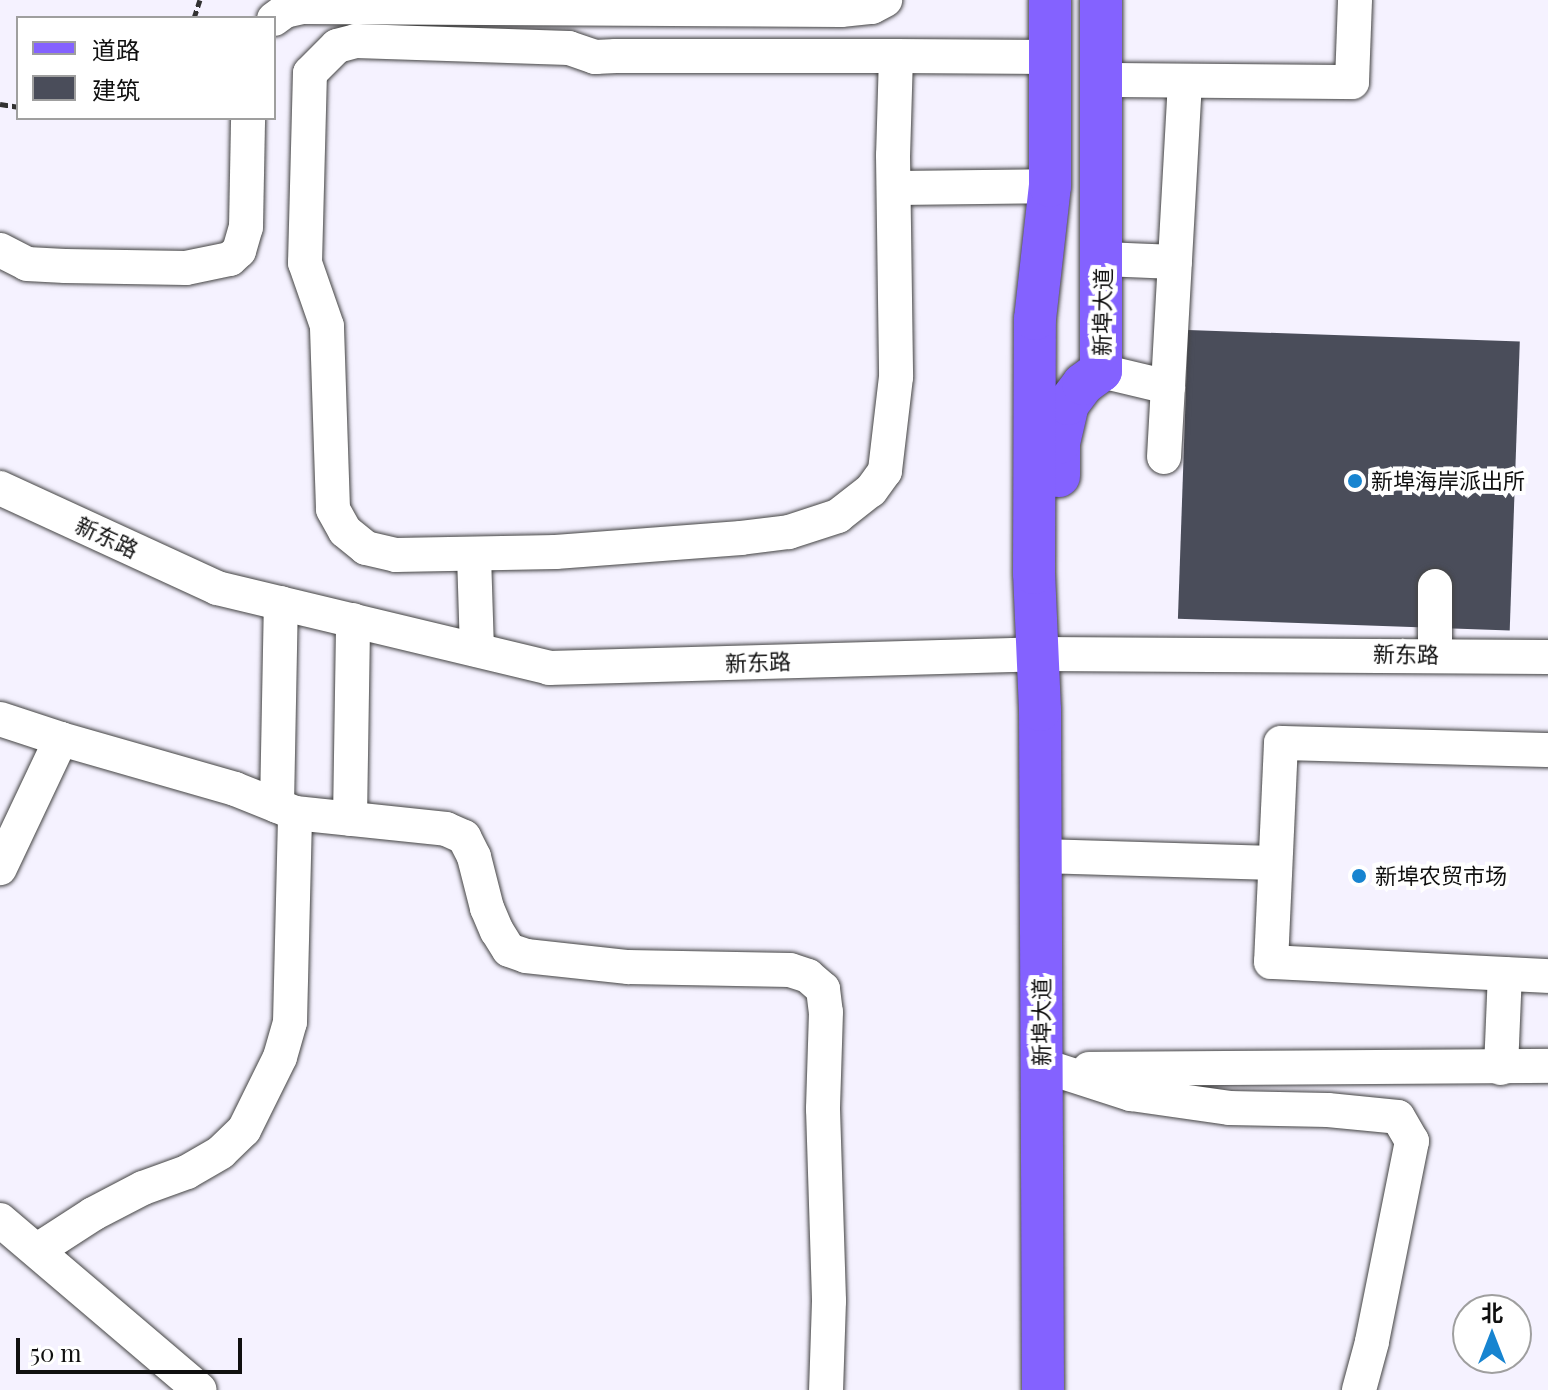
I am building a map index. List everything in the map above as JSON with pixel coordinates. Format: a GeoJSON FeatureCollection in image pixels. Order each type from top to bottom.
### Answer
{"type":"FeatureCollection","features":[{"type":"Feature","properties":{"kind":"main road","name":"新埠大道"},"geometry":{"type":"LineString","coordinates":[[1043,1390],[1039,654],[1034,573],[1035,319],[1050,186],[1050,0]]}},
{"type":"Feature","properties":{"kind":"main road","name":"新埠大道"},"geometry":{"type":"LineString","coordinates":[[1039,654],[1057,601],[1059,443],[1068,404],[1083,384],[1101,371],[1101,0]]}},
{"type":"Feature","properties":{"kind":"street"},"geometry":{"type":"LineString","coordinates":[[276,18],[285,11],[302,7],[841,10],[872,7],[885,0]]}},
{"type":"Feature","properties":{"kind":"street"},"geometry":{"type":"LineString","coordinates":[[1103,80],[1352,82],[1355,0]]}},
{"type":"Feature","properties":{"kind":"street"},"geometry":{"type":"LineString","coordinates":[[896,56],[896,377],[885,471],[871,490],[838,516],[789,532],[646,546],[474,555],[396,555],[366,548],[345,531],[333,509],[327,326],[305,263],[308,85],[310,73],[322,57],[337,46],[356,41],[569,48],[595,57],[896,56],[1050,57]]}},
{"type":"Feature","properties":{"kind":"street"},"geometry":{"type":"LineString","coordinates":[[1164,457],[1185,82]]}},
{"type":"Feature","properties":{"kind":"street"},"geometry":{"type":"LineString","coordinates":[[0,250],[27,264],[65,266],[186,268],[230,259],[239,251],[246,227],[248,120]]}},
{"type":"Feature","properties":{"kind":"street"},"geometry":{"type":"LineString","coordinates":[[894,188],[1050,186]]}},
{"type":"Feature","properties":{"kind":"street"},"geometry":{"type":"LineString","coordinates":[[1103,259],[1175,262]]}},
{"type":"Feature","properties":{"kind":"street"},"geometry":{"type":"LineString","coordinates":[[1101,371],[1168,387]]}},
{"type":"Feature","properties":{"kind":"street","name":"新东路"},"geometry":{"type":"LineString","coordinates":[[0,488],[217,588],[549,668],[1039,654],[1548,657]]}},
{"type":"Feature","properties":{"kind":"street"},"geometry":{"type":"LineString","coordinates":[[474,555],[477,650]]}},
{"type":"Feature","properties":{"kind":"street"},"geometry":{"type":"LineString","coordinates":[[1435,586],[1435,654]]}},
{"type":"Feature","properties":{"kind":"street"},"geometry":{"type":"LineString","coordinates":[[39,1249],[93,1214],[143,1188],[187,1172],[221,1152],[244,1130],[280,1057],[290,1022],[281,603]]}},
{"type":"Feature","properties":{"kind":"street"},"geometry":{"type":"LineString","coordinates":[[350,819],[353,620]]}},
{"type":"Feature","properties":{"kind":"street"},"geometry":{"type":"LineString","coordinates":[[0,719],[235,789],[286,810],[446,829],[464,837],[483,882],[487,908],[509,950],[552,961],[628,967],[790,970],[808,976],[823,989],[829,1301],[826,1390]]}},
{"type":"Feature","properties":{"kind":"street"},"geometry":{"type":"LineString","coordinates":[[0,868],[61,739]]}},
{"type":"Feature","properties":{"kind":"street"},"geometry":{"type":"LineString","coordinates":[[1548,750],[1281,743],[1271,962],[1548,976]]}},
{"type":"Feature","properties":{"kind":"street"},"geometry":{"type":"LineString","coordinates":[[1041,856],[1274,863]]}},
{"type":"Feature","properties":{"kind":"street"},"geometry":{"type":"LineString","coordinates":[[1501,1068],[1505,974]]}},
{"type":"Feature","properties":{"kind":"street"},"geometry":{"type":"LineString","coordinates":[[1041,1065],[1100,1070],[1548,1066]]}},
{"type":"Feature","properties":{"kind":"street"},"geometry":{"type":"LineString","coordinates":[[1041,1065],[1131,1094],[1201,1104],[1398,1117],[1412,1141],[1372,1342],[1359,1390]]}},
{"type":"Feature","properties":{"kind":"street"},"geometry":{"type":"LineString","coordinates":[[0,1220],[39,1249],[125,1328],[200,1390]]}},
{"type":"Feature","properties":{"kind":"building","name":"新埠海岸派出所"},"geometry":{"type":"Polygon","coordinates":[[[1188,330],[1520,342],[1510,630],[1178,619],[1188,330]]]}},
{"type":"Feature","properties":{"kind":"place","name":"新埠海岸派出所"},"geometry":{"type":"Point","coordinates":[1355,481]}},
{"type":"Feature","properties":{"kind":"place","name":"新埠农贸市场"},"geometry":{"type":"Point","coordinates":[1359,876]}}]}
